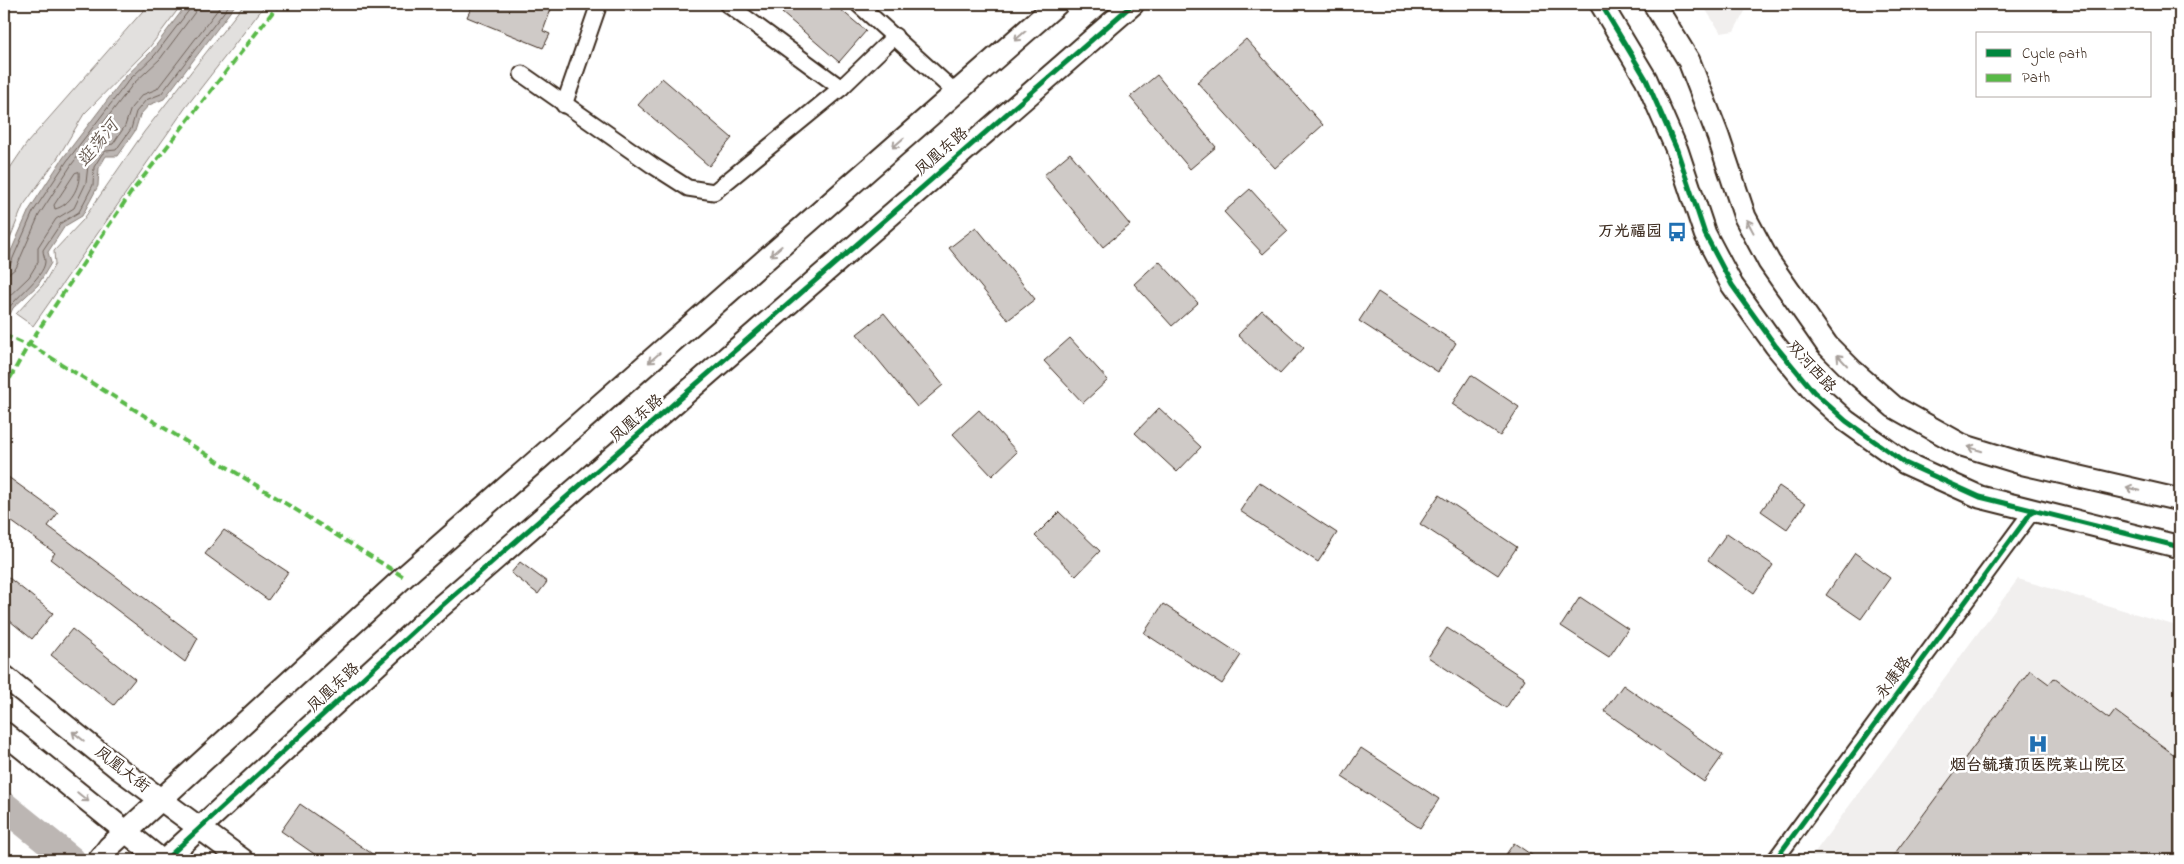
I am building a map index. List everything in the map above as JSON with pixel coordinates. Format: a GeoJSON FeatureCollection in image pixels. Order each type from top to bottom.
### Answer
{"type":"FeatureCollection","features":[{"type":"Feature","properties":{"kind":"street"},"geometry":{"type":"LineString","coordinates":[[564,105],[599,4]]}},
{"type":"Feature","properties":{"kind":"street"},"geometry":{"type":"LineString","coordinates":[[727,4],[745,8],[841,88]]}},
{"type":"Feature","properties":{"kind":"street"},"geometry":{"type":"LineString","coordinates":[[858,4],[955,92]]}},
{"type":"Feature","properties":{"kind":"street","name":"凤凰东路"},"geometry":{"type":"LineString","coordinates":[[99,860],[109,847],[404,577],[1056,4]]}},
{"type":"Feature","properties":{"kind":"street","name":"凤凰东路"},"geometry":{"type":"LineString","coordinates":[[163,860],[200,829],[440,608],[1133,4]]}},
{"type":"Feature","properties":{"kind":"street","name":"双河西路"},"geometry":{"type":"LineString","coordinates":[[1601,4],[1646,80],[1678,150],[1705,234],[1732,285],[1775,345],[1814,392],[1846,421],[1905,463],[1980,497],[2180,547]]}},
{"type":"Feature","properties":{"kind":"street","name":"双河西路"},"geometry":{"type":"LineString","coordinates":[[1654,4],[1689,61],[1718,136],[1745,217],[1765,255],[1828,345],[1852,371],[1894,407],[1962,445],[2024,464],[2180,500]]}},
{"type":"Feature","properties":{"kind":"street"},"geometry":{"type":"LineString","coordinates":[[522,74],[564,105],[688,188],[714,192],[841,88],[894,36]]}},
{"type":"Feature","properties":{"kind":"street","name":"永康路"},"geometry":{"type":"LineString","coordinates":[[1775,860],[2033,510]]}},
{"type":"Feature","properties":{"kind":"street","name":"凤凰大街"},"geometry":{"type":"LineString","coordinates":[[4,676],[118,768],[243,860]]}},
{"type":"Feature","properties":{"kind":"street"},"geometry":{"type":"LineString","coordinates":[[4,733],[163,860]]}},
{"type":"Feature","properties":{"kind":"shaded area"},"geometry":{"type":"Polygon","coordinates":[[[149,4],[182,4],[149,48],[84,114],[57,159],[23,206],[4,253],[4,177],[27,143],[149,4]]]}},
{"type":"Feature","properties":{"kind":"shaded area"},"geometry":{"type":"Polygon","coordinates":[[[244,4],[266,4],[186,107],[33,326],[16,314],[43,285],[55,264],[54,251],[83,220],[144,132],[244,4]]]}},
{"type":"Feature","properties":{"kind":"shaded area"},"geometry":{"type":"Polygon","coordinates":[[[1702,4],[1749,4],[1734,31],[1721,33],[1702,4]]]}},
{"type":"Feature","properties":{"kind":"shaded area","name":"烟台毓璜顶医院莱山院区"},"geometry":{"type":"Polygon","coordinates":[[[2018,579],[2180,627],[2180,860],[1809,860],[2018,579]]]}},
{"type":"Feature","properties":{"kind":"water"},"geometry":{"type":"Polygon","coordinates":[[[187,4],[236,4],[164,99],[149,105],[140,115],[135,131],[118,156],[106,156],[99,168],[98,186],[82,216],[65,226],[48,252],[51,263],[38,285],[13,308],[4,327],[4,267],[29,210],[63,158],[125,77],[151,52],[187,4]]]}},
{"type":"Feature","properties":{"kind":"building"},"geometry":{"type":"Polygon","coordinates":[[[473,4],[553,4],[543,31],[550,34],[543,48],[467,17],[473,4]]]}},
{"type":"Feature","properties":{"kind":"building"},"geometry":{"type":"Polygon","coordinates":[[[790,4],[834,4],[866,31],[839,62],[782,13],[790,4]]]}},
{"type":"Feature","properties":{"kind":"building"},"geometry":{"type":"Polygon","coordinates":[[[1246,39],[1323,125],[1275,168],[1197,82],[1246,39]]]}},
{"type":"Feature","properties":{"kind":"building"},"geometry":{"type":"Polygon","coordinates":[[[1157,75],[1216,147],[1190,169],[1130,97],[1157,75]]]}},
{"type":"Feature","properties":{"kind":"building"},"geometry":{"type":"Polygon","coordinates":[[[662,78],[732,138],[709,166],[638,105],[662,78]]]}},
{"type":"Feature","properties":{"kind":"building"},"geometry":{"type":"Polygon","coordinates":[[[1070,153],[1130,225],[1103,247],[1044,175],[1070,153]]]}},
{"type":"Feature","properties":{"kind":"building"},"geometry":{"type":"Polygon","coordinates":[[[1250,189],[1288,231],[1263,254],[1224,212],[1250,189]]]}},
{"type":"Feature","properties":{"kind":"building"},"geometry":{"type":"Polygon","coordinates":[[[976,227],[1035,299],[1008,320],[949,248],[976,227]]]}},
{"type":"Feature","properties":{"kind":"building"},"geometry":{"type":"Polygon","coordinates":[[[1159,261],[1198,303],[1172,326],[1134,284],[1159,261]]]}},
{"type":"Feature","properties":{"kind":"building"},"geometry":{"type":"Polygon","coordinates":[[[1378,292],[1456,343],[1438,372],[1359,321],[1378,292]]]}},
{"type":"Feature","properties":{"kind":"building"},"geometry":{"type":"Polygon","coordinates":[[[1262,310],[1304,348],[1280,374],[1238,335],[1262,310]]]}},
{"type":"Feature","properties":{"kind":"building"},"geometry":{"type":"Polygon","coordinates":[[[884,313],[943,385],[917,407],[857,334],[884,313]]]}},
{"type":"Feature","properties":{"kind":"building"},"geometry":{"type":"Polygon","coordinates":[[[1070,338],[1108,380],[1083,403],[1044,361],[1070,338]]]}},
{"type":"Feature","properties":{"kind":"building"},"geometry":{"type":"Polygon","coordinates":[[[1471,375],[1519,407],[1500,436],[1452,404],[1471,375]]]}},
{"type":"Feature","properties":{"kind":"building"},"geometry":{"type":"Polygon","coordinates":[[[1159,408],[1201,447],[1177,472],[1135,433],[1159,408]]]}},
{"type":"Feature","properties":{"kind":"building"},"geometry":{"type":"Polygon","coordinates":[[[979,410],[1017,452],[992,476],[953,434],[979,410]]]}},
{"type":"Feature","properties":{"kind":"building"},"geometry":{"type":"Polygon","coordinates":[[[4,474],[58,513],[48,526],[198,638],[185,662],[50,559],[55,553],[4,516],[4,474]]]}},
{"type":"Feature","properties":{"kind":"building"},"geometry":{"type":"Polygon","coordinates":[[[1259,482],[1337,533],[1318,562],[1240,511],[1259,482]]]}},
{"type":"Feature","properties":{"kind":"building"},"geometry":{"type":"Polygon","coordinates":[[[1779,486],[1805,504],[1787,529],[1761,511],[1779,486]]]}},
{"type":"Feature","properties":{"kind":"building"},"geometry":{"type":"Polygon","coordinates":[[[1439,495],[1517,547],[1498,575],[1420,524],[1439,495]]]}},
{"type":"Feature","properties":{"kind":"building"},"geometry":{"type":"Polygon","coordinates":[[[1059,512],[1100,551],[1076,576],[1035,536],[1059,512]]]}},
{"type":"Feature","properties":{"kind":"building"},"geometry":{"type":"Polygon","coordinates":[[[224,530],[288,572],[268,600],[205,554],[224,530]]]}},
{"type":"Feature","properties":{"kind":"building"},"geometry":{"type":"Polygon","coordinates":[[[1727,533],[1773,565],[1754,593],[1708,560],[1727,533]]]}},
{"type":"Feature","properties":{"kind":"building"},"geometry":{"type":"Polygon","coordinates":[[[1855,553],[1890,578],[1861,619],[1826,595],[1855,553]]]}},
{"type":"Feature","properties":{"kind":"building"},"geometry":{"type":"Polygon","coordinates":[[[520,562],[547,582],[538,594],[511,573],[520,562]]]}},
{"type":"Feature","properties":{"kind":"building"},"geometry":{"type":"Polygon","coordinates":[[[4,574],[53,613],[32,639],[4,616],[4,574]]]}},
{"type":"Feature","properties":{"kind":"building"},"geometry":{"type":"Polygon","coordinates":[[[1580,597],[1628,629],[1609,657],[1561,626],[1580,597]]]}},
{"type":"Feature","properties":{"kind":"building"},"geometry":{"type":"Polygon","coordinates":[[[1163,604],[1241,655],[1222,684],[1144,633],[1163,604]]]}},
{"type":"Feature","properties":{"kind":"building"},"geometry":{"type":"Polygon","coordinates":[[[1447,628],[1525,679],[1506,708],[1428,657],[1447,628]]]}},
{"type":"Feature","properties":{"kind":"building"},"geometry":{"type":"Polygon","coordinates":[[[72,629],[135,679],[114,705],[51,655],[72,629]]]}},
{"type":"Feature","properties":{"kind":"building"},"geometry":{"type":"Polygon","coordinates":[[[2030,670],[2049,684],[2054,678],[2109,719],[2115,711],[2180,759],[2180,860],[1890,860],[2030,670]]]}},
{"type":"Feature","properties":{"kind":"building"},"geometry":{"type":"Polygon","coordinates":[[[1623,685],[1723,755],[1704,782],[1604,711],[1623,685]]]}},
{"type":"Feature","properties":{"kind":"building"},"geometry":{"type":"Polygon","coordinates":[[[1361,748],[1439,799],[1420,828],[1342,777],[1361,748]]]}},
{"type":"Feature","properties":{"kind":"building"},"geometry":{"type":"Polygon","coordinates":[[[300,804],[381,860],[323,860],[281,831],[300,804]]]}},
{"type":"Feature","properties":{"kind":"building"},"geometry":{"type":"Polygon","coordinates":[[[1514,843],[1539,860],[1502,860],[1514,843]]]}},
{"type":"Feature","properties":{"kind":"waterway","name":"逛荡河"},"geometry":{"type":"LineString","coordinates":[[4,806],[71,860]]}},
{"type":"Feature","properties":{"kind":"marked path"},"geometry":{"type":"LineString","coordinates":[[4,389],[29,344],[130,194],[279,4]]}},
{"type":"Feature","properties":{"kind":"marked path"},"geometry":{"type":"LineString","coordinates":[[4,335],[29,346]]}},
{"type":"Feature","properties":{"kind":"marked path"},"geometry":{"type":"LineString","coordinates":[[29,344],[404,577]]}},
{"type":"Feature","properties":{"kind":"cycle path"},"geometry":{"type":"LineString","coordinates":[[165,860],[439,608],[1133,4]]}},
{"type":"Feature","properties":{"kind":"cycle path"},"geometry":{"type":"LineString","coordinates":[[1601,4],[1646,79],[1677,150],[1705,234],[1732,285],[1775,345],[1814,392],[1846,421],[1905,463],[1980,497],[2180,547]]}},
{"type":"Feature","properties":{"kind":"cycle path"},"geometry":{"type":"LineString","coordinates":[[1775,860],[2033,510]]}},
{"type":"Feature","properties":{"kind":"place","name":"万光福园"},"geometry":{"type":"Point","coordinates":[1677,232]}},
{"type":"Feature","properties":{"kind":"place","name":"烟台毓璜顶医院莱山院区"},"geometry":{"type":"Point","coordinates":[2038,744]}}]}
